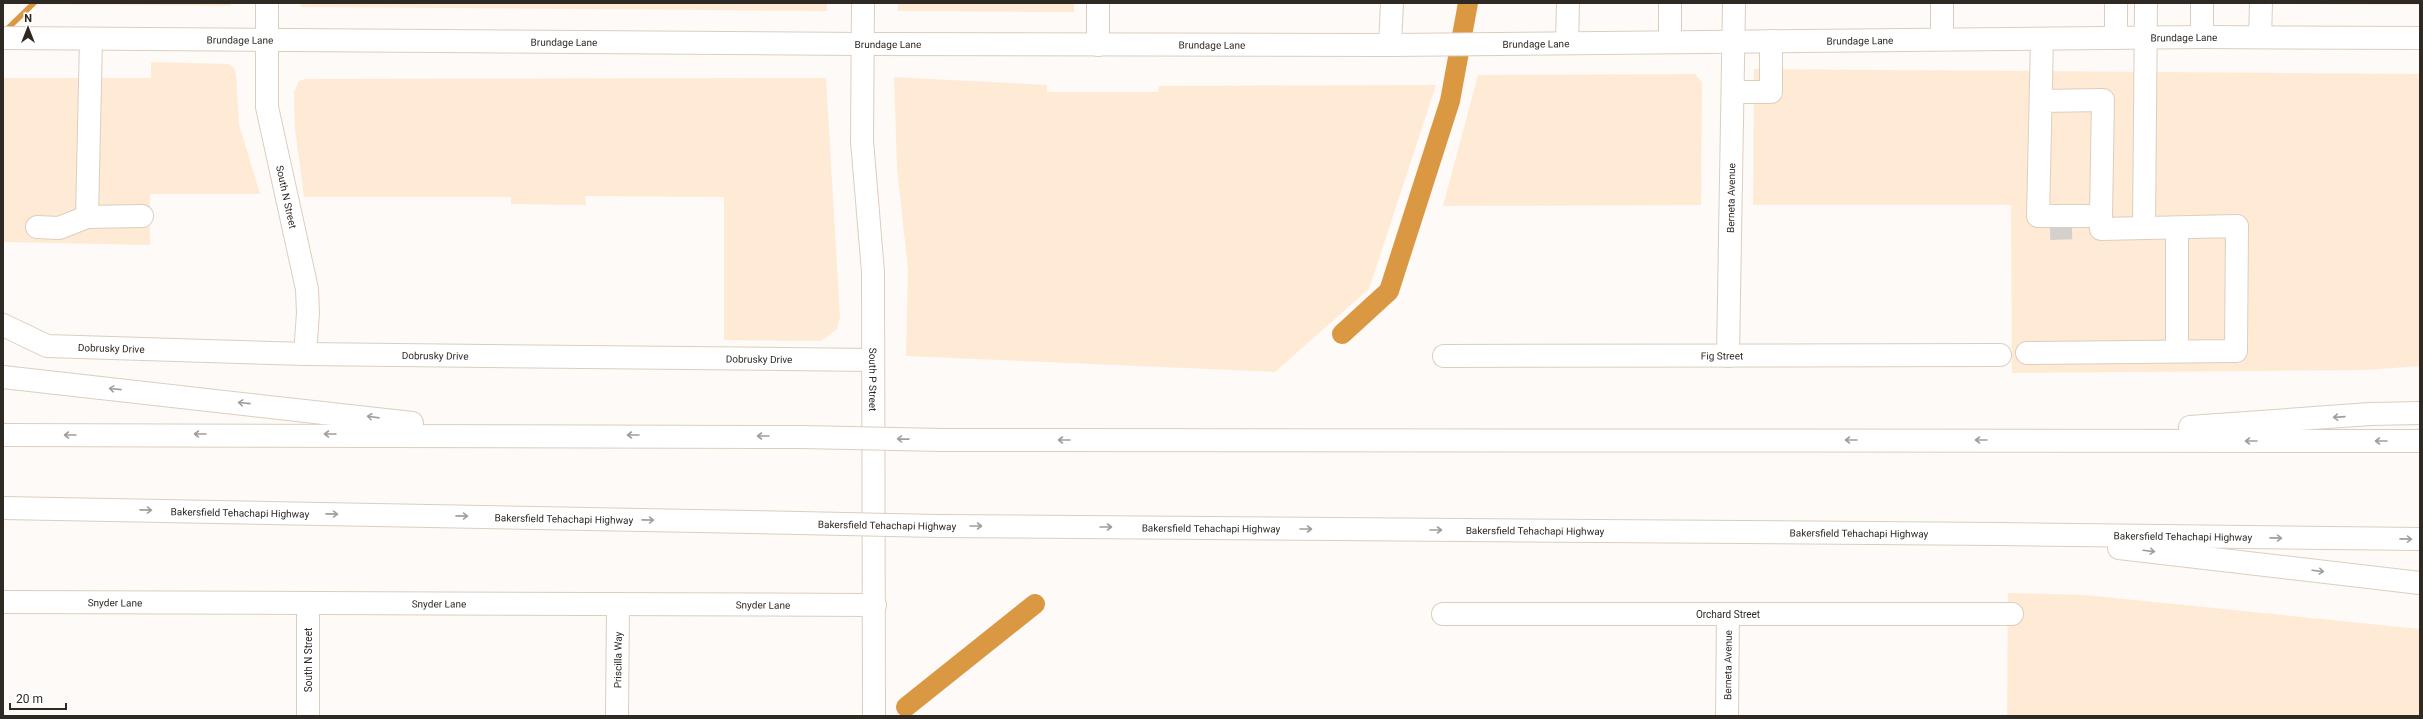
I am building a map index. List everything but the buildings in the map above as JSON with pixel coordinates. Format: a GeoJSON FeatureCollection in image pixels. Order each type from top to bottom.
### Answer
{"type":"FeatureCollection","features":[{"type":"Feature","properties":{"kind":"main road","name":"South N Street"},"geometry":{"type":"LineString","coordinates":[[267,3],[267,107],[307,289],[308,313],[305,354]]}},
{"type":"Feature","properties":{"kind":"main road","name":"South P Street"},"geometry":{"type":"LineString","coordinates":[[863,3],[862,142],[874,272],[872,360],[875,605],[874,716]]}},
{"type":"Feature","properties":{"kind":"main road"},"geometry":{"type":"LineString","coordinates":[[1098,3],[1098,45]]}},
{"type":"Feature","properties":{"kind":"main road"},"geometry":{"type":"LineString","coordinates":[[1390,45],[1392,3]]}},
{"type":"Feature","properties":{"kind":"main road"},"geometry":{"type":"LineString","coordinates":[[1567,43],[1568,3]]}},
{"type":"Feature","properties":{"kind":"main road"},"geometry":{"type":"LineString","coordinates":[[1670,3],[1670,42]]}},
{"type":"Feature","properties":{"kind":"main road","name":"Berneta Avenue"},"geometry":{"type":"LineString","coordinates":[[1728,356],[1734,3]]}},
{"type":"Feature","properties":{"kind":"main road"},"geometry":{"type":"LineString","coordinates":[[1942,3],[1942,39]]}},
{"type":"Feature","properties":{"kind":"main road"},"geometry":{"type":"LineString","coordinates":[[2116,3],[2116,38]]}},
{"type":"Feature","properties":{"kind":"main road"},"geometry":{"type":"LineString","coordinates":[[2144,228],[2146,3]]}},
{"type":"Feature","properties":{"kind":"main road"},"geometry":{"type":"LineString","coordinates":[[2202,3],[2202,38]]}},
{"type":"Feature","properties":{"kind":"main road"},"geometry":{"type":"LineString","coordinates":[[2260,37],[2261,3]]}},
{"type":"Feature","properties":{"kind":"main road","name":"Brundage Lane"},"geometry":{"type":"LineString","coordinates":[[3,38],[863,44],[1437,45],[1942,39],[2260,37],[2420,38]]}},
{"type":"Feature","properties":{"kind":"main road"},"geometry":{"type":"LineString","coordinates":[[87,217],[90,39]]}},
{"type":"Feature","properties":{"kind":"main road"},"geometry":{"type":"LineString","coordinates":[[2027,353],[2236,351],[2237,226],[2144,228],[2044,222],[2041,101],[2042,39]]}},
{"type":"Feature","properties":{"kind":"main road"},"geometry":{"type":"LineString","coordinates":[[1733,92],[1771,92],[1771,41]]}},
{"type":"Feature","properties":{"kind":"main road"},"geometry":{"type":"LineString","coordinates":[[2041,101],[2103,100],[2095,224]]}},
{"type":"Feature","properties":{"kind":"main road"},"geometry":{"type":"LineString","coordinates":[[37,227],[59,228],[87,217],[142,216]]}},
{"type":"Feature","properties":{"kind":"main road"},"geometry":{"type":"LineString","coordinates":[[2177,228],[2177,351]]}},
{"type":"Feature","properties":{"kind":"main road","name":"Dobrusky Drive"},"geometry":{"type":"LineString","coordinates":[[3,325],[47,346],[305,354],[872,360]]}},
{"type":"Feature","properties":{"kind":"main road","name":"Fig Street"},"geometry":{"type":"LineString","coordinates":[[1444,356],[2000,356]]}},
{"type":"Feature","properties":{"kind":"main road"},"geometry":{"type":"LineString","coordinates":[[3,378],[363,416],[495,434]]}},
{"type":"Feature","properties":{"kind":"main road"},"geometry":{"type":"LineString","coordinates":[[2012,440],[2370,414],[2420,413]]}},
{"type":"Feature","properties":{"kind":"main road"},"geometry":{"type":"LineString","coordinates":[[3,435],[495,434],[942,440],[2420,441]]}},
{"type":"Feature","properties":{"kind":"main road","name":"Bakersfield Tehachapi Highway"},"geometry":{"type":"LineString","coordinates":[[3,508],[937,526],[1999,534],[2420,540]]}},
{"type":"Feature","properties":{"kind":"main road"},"geometry":{"type":"LineString","coordinates":[[3,520],[107,509]]}},
{"type":"Feature","properties":{"kind":"main road"},"geometry":{"type":"LineString","coordinates":[[1999,534],[2420,583]]}},
{"type":"Feature","properties":{"kind":"main road","name":"Snyder Lane"},"geometry":{"type":"LineString","coordinates":[[3,602],[875,605]]}},
{"type":"Feature","properties":{"kind":"main road","name":"South N Street"},"geometry":{"type":"LineString","coordinates":[[308,603],[308,716]]}},
{"type":"Feature","properties":{"kind":"main road","name":"Priscilla Way"},"geometry":{"type":"LineString","coordinates":[[617,716],[618,604]]}},
{"type":"Feature","properties":{"kind":"main road","name":"Orchard Street"},"geometry":{"type":"LineString","coordinates":[[1443,614],[2012,614]]}},
{"type":"Feature","properties":{"kind":"main road","name":"Berneta Avenue"},"geometry":{"type":"LineString","coordinates":[[1728,614],[1728,716]]}},
{"type":"Feature","properties":{"kind":"shaded area"},"geometry":{"type":"Polygon","coordinates":[[[231,3],[231,6],[3,4],[231,3]]]}},
{"type":"Feature","properties":{"kind":"shaded area"},"geometry":{"type":"Polygon","coordinates":[[[301,3],[827,3],[827,11],[301,7],[301,3]]]}},
{"type":"Feature","properties":{"kind":"shaded area"},"geometry":{"type":"Polygon","coordinates":[[[898,3],[1074,3],[1074,12],[898,11],[898,3]]]}},
{"type":"Feature","properties":{"kind":"shaded area"},"geometry":{"type":"Polygon","coordinates":[[[2293,3],[2420,3],[2420,5],[2295,4],[2293,3]]]}},
{"type":"Feature","properties":{"kind":"shaded area"},"geometry":{"type":"Polygon","coordinates":[[[151,62],[229,64],[234,68],[236,74],[239,124],[260,194],[150,194],[150,245],[3,242],[3,78],[151,78],[151,62]]]}},
{"type":"Feature","properties":{"kind":"shaded area"},"geometry":{"type":"Polygon","coordinates":[[[1754,69],[2420,74],[2420,366],[2367,370],[2012,373],[2011,205],[1753,205],[1754,69]]]}},
{"type":"Feature","properties":{"kind":"shaded area"},"geometry":{"type":"Polygon","coordinates":[[[1695,74],[1702,82],[1701,205],[1443,206],[1478,75],[1695,74]]]}},
{"type":"Feature","properties":{"kind":"shaded area"},"geometry":{"type":"Polygon","coordinates":[[[894,77],[1047,85],[1047,92],[1158,92],[1159,86],[1436,85],[1369,289],[1275,372],[906,356],[908,270],[897,167],[894,77]]]}},
{"type":"Feature","properties":{"kind":"shaded area"},"geometry":{"type":"Polygon","coordinates":[[[826,78],[840,317],[837,329],[821,341],[724,340],[724,197],[585,196],[586,205],[511,204],[511,197],[304,197],[295,129],[294,92],[299,81],[305,79],[826,78]]]}},
{"type":"Feature","properties":{"kind":"shaded area"},"geometry":{"type":"Polygon","coordinates":[[[2008,593],[2085,595],[2420,629],[2420,716],[2007,716],[2008,593]]]}},
{"type":"Feature","properties":{"kind":"waterway"},"geometry":{"type":"LineString","coordinates":[[4,32],[34,3]]}},
{"type":"Feature","properties":{"kind":"waterway"},"geometry":{"type":"LineString","coordinates":[[1342,334],[1389,291],[1450,101],[1468,3]]}},
{"type":"Feature","properties":{"kind":"waterway"},"geometry":{"type":"LineString","coordinates":[[906,707],[1035,604]]}},
{"type":"Feature","properties":{"kind":"tunnel"},"geometry":{"type":"LineString","coordinates":[[2050,229],[2082,228]]}}]}
